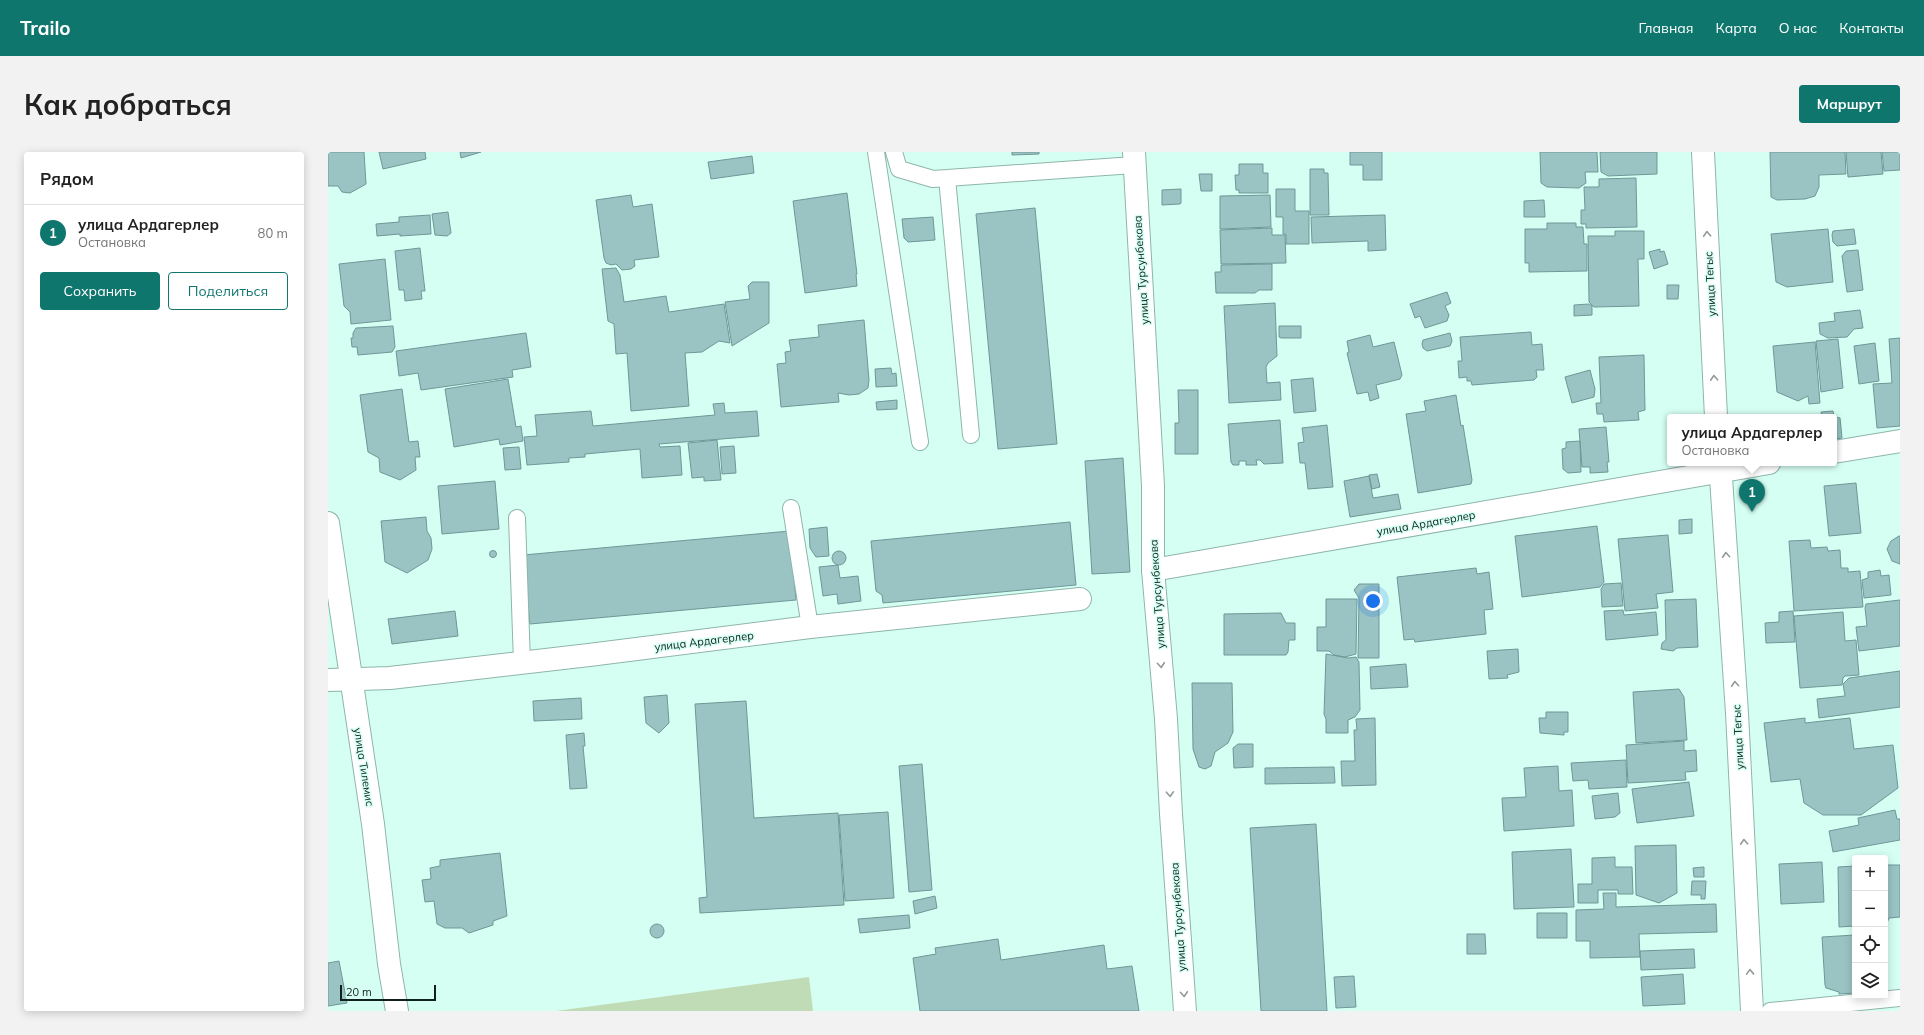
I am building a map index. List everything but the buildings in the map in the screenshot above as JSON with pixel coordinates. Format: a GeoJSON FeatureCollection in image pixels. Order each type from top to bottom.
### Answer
{"type":"FeatureCollection","features":[{"type":"Feature","properties":{"kind":"street","name":"улица Тегыс"},"geometry":{"type":"LineString","coordinates":[[1703,152],[1716,414]]}},
{"type":"Feature","properties":{"kind":"street","name":"улица Турсунбекова"},"geometry":{"type":"LineString","coordinates":[[1134,158],[1153,486],[1153,570],[1166,719],[1185,1011]]}},
{"type":"Feature","properties":{"kind":"street"},"geometry":{"type":"LineString","coordinates":[[1837,452],[1900,441]]}},
{"type":"Feature","properties":{"kind":"street","name":"улица Ардагерлер"},"geometry":{"type":"LineString","coordinates":[[1153,570],[1732,466]]}},
{"type":"Feature","properties":{"kind":"street","name":"улица Тегыс"},"geometry":{"type":"LineString","coordinates":[[1720,467],[1737,713],[1752,1011]]}},
{"type":"Feature","properties":{"kind":"street","name":"улица Тилемис"},"geometry":{"type":"LineString","coordinates":[[328,523],[372,824],[389,964],[397,1011]]}},
{"type":"Feature","properties":{"kind":"street","name":"улица Ардагерлер"},"geometry":{"type":"LineString","coordinates":[[328,680],[390,678],[810,627],[1080,599]]}},
{"type":"Feature","properties":{"kind":"lane"},"geometry":{"type":"LineString","coordinates":[[876,152],[920,442]]}},
{"type":"Feature","properties":{"kind":"lane"},"geometry":{"type":"LineString","coordinates":[[894,152],[899,169],[933,179],[1134,158]]}},
{"type":"Feature","properties":{"kind":"lane"},"geometry":{"type":"LineString","coordinates":[[948,178],[971,434]]}},
{"type":"Feature","properties":{"kind":"lane"},"geometry":{"type":"LineString","coordinates":[[791,508],[810,627]]}},
{"type":"Feature","properties":{"kind":"lane"},"geometry":{"type":"LineString","coordinates":[[517,518],[522,663]]}},
{"type":"Feature","properties":{"kind":"lane"},"geometry":{"type":"LineString","coordinates":[[1770,1011],[1900,998]]}},
{"type":"Feature","properties":{"kind":"green space"},"geometry":{"type":"Polygon","coordinates":[[[809,977],[813,1011],[556,1011],[809,977]]]}},
{"type":"Feature","properties":{"kind":"place","name":"улица Ардагерлер"},"geometry":{"type":"Point","coordinates":[1752,512]}}]}
